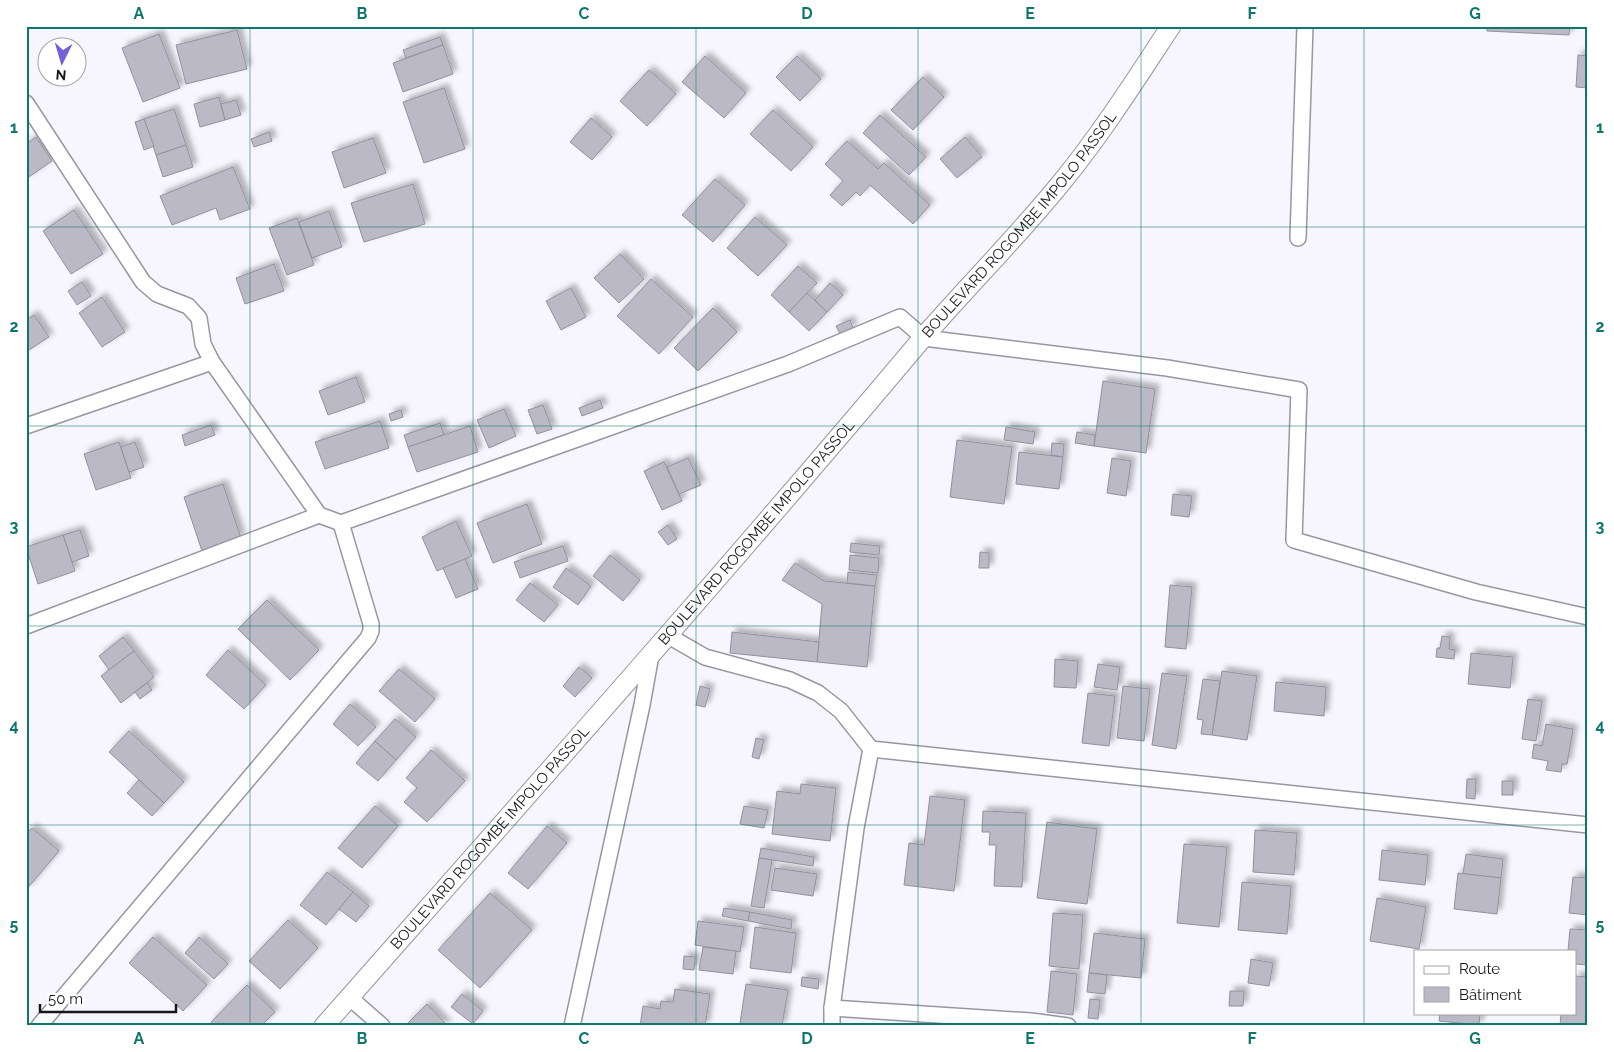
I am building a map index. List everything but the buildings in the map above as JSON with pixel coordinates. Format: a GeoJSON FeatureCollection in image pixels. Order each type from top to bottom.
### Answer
{"type":"FeatureCollection","features":[{"type":"Feature","properties":{"kind":"street","name":"BOULEVARD ROGOMBE IMPOLO PASSOL"},"geometry":{"type":"LineString","coordinates":[[324,1026],[651,655],[924,338],[1061,183],[1106,125],[1171,26]]}},
{"type":"Feature","properties":{"kind":"street"},"geometry":{"type":"LineString","coordinates":[[1298,238],[1305,26]]}},
{"type":"Feature","properties":{"kind":"street"},"geometry":{"type":"LineString","coordinates":[[26,103],[143,282],[157,294],[188,306],[199,318],[203,344],[212,362],[319,515],[341,523],[788,364],[900,317],[924,338],[1167,368],[1299,390],[1294,540],[1476,592],[1588,616]]}},
{"type":"Feature","properties":{"kind":"street"},"geometry":{"type":"LineString","coordinates":[[26,426],[212,362]]}},
{"type":"Feature","properties":{"kind":"street"},"geometry":{"type":"LineString","coordinates":[[26,626],[319,515]]}},
{"type":"Feature","properties":{"kind":"street"},"geometry":{"type":"LineString","coordinates":[[39,1026],[368,638],[371,624],[341,523]]}},
{"type":"Feature","properties":{"kind":"street"},"geometry":{"type":"LineString","coordinates":[[667,635],[705,657],[790,680],[818,692],[841,711],[871,749],[1588,825]]}},
{"type":"Feature","properties":{"kind":"street"},"geometry":{"type":"LineString","coordinates":[[572,1026],[642,705],[651,655]]}},
{"type":"Feature","properties":{"kind":"street"},"geometry":{"type":"LineString","coordinates":[[832,1026],[832,1008],[856,828],[871,749]]}},
{"type":"Feature","properties":{"kind":"street"},"geometry":{"type":"LineString","coordinates":[[349,997],[382,1026]]}},
{"type":"Feature","properties":{"kind":"street"},"geometry":{"type":"LineString","coordinates":[[832,1008],[1031,1021],[1068,1026]]}}]}
